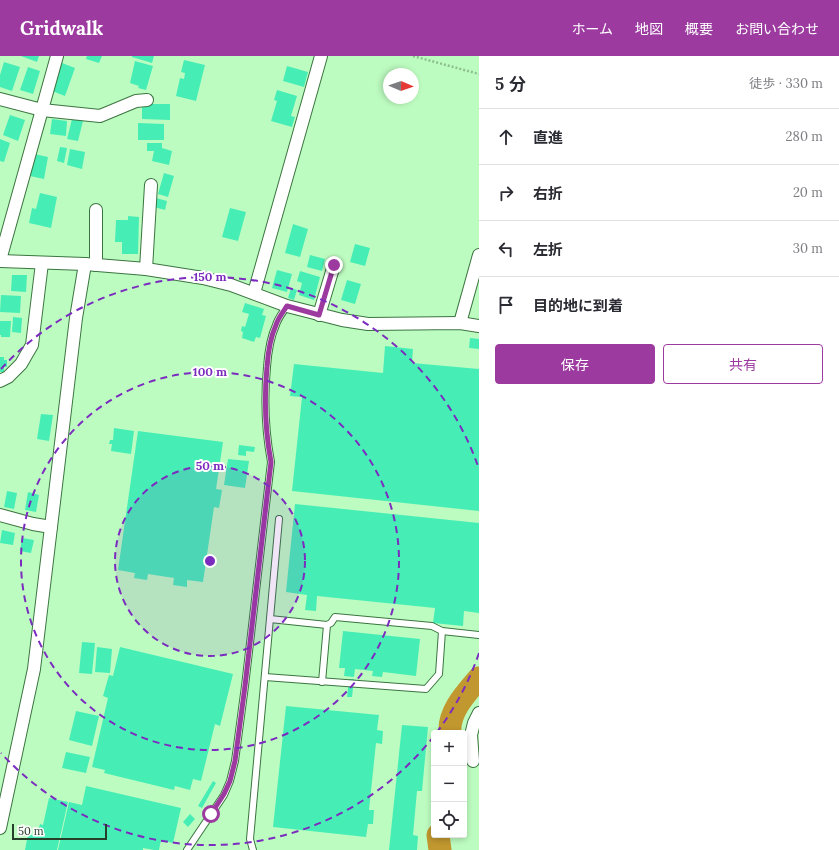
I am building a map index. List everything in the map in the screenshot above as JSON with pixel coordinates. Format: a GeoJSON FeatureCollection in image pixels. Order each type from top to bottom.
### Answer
{"type":"FeatureCollection","features":[{"type":"Feature","properties":{"kind":"street"},"geometry":{"type":"LineString","coordinates":[[57,56],[0,261],[146,269],[217,281],[287,306],[319,315],[368,324],[460,323],[479,326]]}},
{"type":"Feature","properties":{"kind":"street"},"geometry":{"type":"LineString","coordinates":[[254,293],[321,56]]}},
{"type":"Feature","properties":{"kind":"street"},"geometry":{"type":"LineString","coordinates":[[0,99],[42,110],[100,116],[136,101],[148,100]]}},
{"type":"Feature","properties":{"kind":"street"},"geometry":{"type":"LineString","coordinates":[[146,269],[151,185]]}},
{"type":"Feature","properties":{"kind":"street"},"geometry":{"type":"LineString","coordinates":[[0,828],[34,669],[75,326],[90,265],[96,210]]}},
{"type":"Feature","properties":{"kind":"street"},"geometry":{"type":"LineString","coordinates":[[460,323],[479,255]]}},
{"type":"Feature","properties":{"kind":"street"},"geometry":{"type":"LineString","coordinates":[[0,381],[8,377],[21,364],[32,345],[42,263]]}},
{"type":"Feature","properties":{"kind":"street"},"geometry":{"type":"LineString","coordinates":[[319,315],[334,265]]}},
{"type":"Feature","properties":{"kind":"street"},"geometry":{"type":"LineString","coordinates":[[0,515],[33,524],[51,527]]}},
{"type":"Feature","properties":{"kind":"street"},"geometry":{"type":"LineString","coordinates":[[474,761],[471,735],[474,723],[479,713]]}},
{"type":"Feature","properties":{"kind":"lane"},"geometry":{"type":"LineString","coordinates":[[187,850],[224,794],[230,781],[235,761],[271,462],[267,441],[265,415],[265,381],[268,348],[276,324],[287,306]]}},
{"type":"Feature","properties":{"kind":"lane"},"geometry":{"type":"LineString","coordinates":[[253,850],[250,839],[279,519]]}},
{"type":"Feature","properties":{"kind":"lane"},"geometry":{"type":"LineString","coordinates":[[270,619],[327,625],[335,617],[432,626],[442,631],[479,635]]}},
{"type":"Feature","properties":{"kind":"lane"},"geometry":{"type":"LineString","coordinates":[[322,682],[327,625]]}},
{"type":"Feature","properties":{"kind":"lane"},"geometry":{"type":"LineString","coordinates":[[265,677],[426,689],[439,674],[442,631]]}},
{"type":"Feature","properties":{"kind":"path"},"geometry":{"type":"LineString","coordinates":[[413,56],[479,74]]}},
{"type":"Feature","properties":{"kind":"building"},"geometry":{"type":"Polygon","coordinates":[[[21,56],[39,56],[37,62],[21,56]]]}},
{"type":"Feature","properties":{"kind":"building"},"geometry":{"type":"Polygon","coordinates":[[[87,56],[102,56],[99,63],[86,59],[87,56]]]}},
{"type":"Feature","properties":{"kind":"building"},"geometry":{"type":"Polygon","coordinates":[[[132,56],[154,56],[152,63],[132,56]]]}},
{"type":"Feature","properties":{"kind":"building"},"geometry":{"type":"Polygon","coordinates":[[[184,60],[205,65],[196,101],[176,96],[180,78],[184,79],[185,73],[181,72],[184,60]]]}},
{"type":"Feature","properties":{"kind":"building"},"geometry":{"type":"Polygon","coordinates":[[[135,61],[153,66],[146,90],[138,88],[139,86],[130,83],[135,61]]]}},
{"type":"Feature","properties":{"kind":"building"},"geometry":{"type":"Polygon","coordinates":[[[4,62],[20,67],[12,91],[0,87],[0,75],[4,62]]]}},
{"type":"Feature","properties":{"kind":"building"},"geometry":{"type":"Polygon","coordinates":[[[62,63],[75,68],[65,96],[52,91],[62,63]]]}},
{"type":"Feature","properties":{"kind":"building"},"geometry":{"type":"Polygon","coordinates":[[[287,66],[308,72],[304,87],[283,81],[287,66]]]}},
{"type":"Feature","properties":{"kind":"building"},"geometry":{"type":"Polygon","coordinates":[[[28,67],[40,71],[33,94],[20,90],[28,67]]]}},
{"type":"Feature","properties":{"kind":"building"},"geometry":{"type":"Polygon","coordinates":[[[277,90],[297,96],[291,116],[295,117],[292,127],[271,121],[277,101],[274,100],[277,90]]]}},
{"type":"Feature","properties":{"kind":"building"},"geometry":{"type":"Polygon","coordinates":[[[142,104],[170,104],[170,120],[142,119],[142,104]]]}},
{"type":"Feature","properties":{"kind":"building"},"geometry":{"type":"Polygon","coordinates":[[[10,115],[25,120],[18,141],[3,135],[10,115]]]}},
{"type":"Feature","properties":{"kind":"building"},"geometry":{"type":"Polygon","coordinates":[[[52,119],[67,121],[66,136],[50,134],[52,119]]]}},
{"type":"Feature","properties":{"kind":"building"},"geometry":{"type":"Polygon","coordinates":[[[72,119],[83,121],[78,141],[67,139],[72,119]]]}},
{"type":"Feature","properties":{"kind":"building"},"geometry":{"type":"Polygon","coordinates":[[[138,123],[164,124],[164,140],[138,140],[138,123]]]}},
{"type":"Feature","properties":{"kind":"building"},"geometry":{"type":"Polygon","coordinates":[[[0,139],[10,143],[4,162],[0,161],[0,139]]]}},
{"type":"Feature","properties":{"kind":"building"},"geometry":{"type":"Polygon","coordinates":[[[147,143],[162,143],[162,148],[172,151],[169,165],[152,161],[154,151],[147,151],[147,143]]]}},
{"type":"Feature","properties":{"kind":"building"},"geometry":{"type":"Polygon","coordinates":[[[60,147],[67,148],[64,163],[57,161],[60,147]]]}},
{"type":"Feature","properties":{"kind":"building"},"geometry":{"type":"Polygon","coordinates":[[[70,149],[85,152],[82,169],[67,165],[70,149]]]}},
{"type":"Feature","properties":{"kind":"building"},"geometry":{"type":"Polygon","coordinates":[[[34,154],[48,157],[44,179],[30,176],[34,154]]]}},
{"type":"Feature","properties":{"kind":"building"},"geometry":{"type":"Polygon","coordinates":[[[164,173],[174,176],[168,197],[158,194],[164,173]]]}},
{"type":"Feature","properties":{"kind":"building"},"geometry":{"type":"Polygon","coordinates":[[[40,193],[57,197],[51,228],[29,223],[32,208],[36,209],[40,193]]]}},
{"type":"Feature","properties":{"kind":"building"},"geometry":{"type":"Polygon","coordinates":[[[156,198],[167,201],[165,210],[154,207],[156,198]]]}},
{"type":"Feature","properties":{"kind":"building"},"geometry":{"type":"Polygon","coordinates":[[[230,208],[246,212],[238,241],[222,237],[230,208]]]}},
{"type":"Feature","properties":{"kind":"building"},"geometry":{"type":"Polygon","coordinates":[[[128,216],[139,217],[138,254],[122,254],[122,242],[115,242],[116,220],[128,220],[128,216]]]}},
{"type":"Feature","properties":{"kind":"building"},"geometry":{"type":"Polygon","coordinates":[[[293,224],[308,229],[300,257],[285,253],[293,224]]]}},
{"type":"Feature","properties":{"kind":"building"},"geometry":{"type":"Polygon","coordinates":[[[355,244],[370,248],[365,266],[350,262],[355,244]]]}},
{"type":"Feature","properties":{"kind":"building"},"geometry":{"type":"Polygon","coordinates":[[[310,255],[325,259],[322,271],[307,267],[310,255]]]}},
{"type":"Feature","properties":{"kind":"building"},"geometry":{"type":"Polygon","coordinates":[[[277,270],[292,274],[287,292],[272,288],[277,270]]]}},
{"type":"Feature","properties":{"kind":"building"},"geometry":{"type":"Polygon","coordinates":[[[300,271],[320,277],[314,300],[299,295],[302,283],[297,281],[300,271]]]}},
{"type":"Feature","properties":{"kind":"building"},"geometry":{"type":"Polygon","coordinates":[[[12,275],[27,275],[26,292],[11,291],[12,275]]]}},
{"type":"Feature","properties":{"kind":"building"},"geometry":{"type":"Polygon","coordinates":[[[347,280],[361,284],[355,304],[341,300],[347,280]]]}},
{"type":"Feature","properties":{"kind":"building"},"geometry":{"type":"Polygon","coordinates":[[[291,288],[297,290],[294,300],[288,298],[291,288]]]}},
{"type":"Feature","properties":{"kind":"building"},"geometry":{"type":"Polygon","coordinates":[[[1,295],[21,296],[20,313],[0,312],[1,295]]]}},
{"type":"Feature","properties":{"kind":"building"},"geometry":{"type":"Polygon","coordinates":[[[245,303],[264,309],[262,315],[266,316],[260,338],[256,337],[254,342],[242,338],[242,326],[245,327],[249,314],[242,312],[245,303]]]}},
{"type":"Feature","properties":{"kind":"building"},"geometry":{"type":"Polygon","coordinates":[[[13,317],[22,318],[21,333],[12,332],[13,317]]]}},
{"type":"Feature","properties":{"kind":"building"},"geometry":{"type":"Polygon","coordinates":[[[0,321],[11,321],[10,337],[1,337],[0,321]]]}},
{"type":"Feature","properties":{"kind":"building"},"geometry":{"type":"Polygon","coordinates":[[[470,338],[479,339],[479,349],[469,348],[470,338]]]}},
{"type":"Feature","properties":{"kind":"building"},"geometry":{"type":"Polygon","coordinates":[[[385,346],[413,349],[412,363],[479,369],[479,511],[292,491],[302,397],[290,396],[294,364],[383,373],[385,346]]]}},
{"type":"Feature","properties":{"kind":"building"},"geometry":{"type":"Polygon","coordinates":[[[0,357],[4,357],[4,360],[7,360],[7,367],[4,367],[4,372],[0,372],[0,357]]]}},
{"type":"Feature","properties":{"kind":"building"},"geometry":{"type":"Polygon","coordinates":[[[41,414],[53,415],[49,441],[37,439],[41,414]]]}},
{"type":"Feature","properties":{"kind":"building"},"geometry":{"type":"Polygon","coordinates":[[[114,428],[134,431],[131,454],[111,451],[112,444],[109,444],[110,440],[113,440],[114,428]]]}},
{"type":"Feature","properties":{"kind":"building"},"geometry":{"type":"Polygon","coordinates":[[[138,431],[223,442],[216,489],[222,490],[219,508],[214,507],[203,582],[187,580],[187,587],[173,585],[174,578],[148,574],[147,580],[134,578],[135,573],[118,570],[138,431]]]}},
{"type":"Feature","properties":{"kind":"building"},"geometry":{"type":"Polygon","coordinates":[[[239,445],[255,447],[254,452],[246,451],[246,456],[238,455],[239,445]]]}},
{"type":"Feature","properties":{"kind":"building"},"geometry":{"type":"Polygon","coordinates":[[[228,459],[249,461],[245,488],[224,485],[228,459]]]}},
{"type":"Feature","properties":{"kind":"building"},"geometry":{"type":"Polygon","coordinates":[[[7,491],[17,493],[14,509],[4,507],[7,491]]]}},
{"type":"Feature","properties":{"kind":"building"},"geometry":{"type":"Polygon","coordinates":[[[28,492],[39,495],[36,512],[25,510],[28,492]]]}},
{"type":"Feature","properties":{"kind":"building"},"geometry":{"type":"Polygon","coordinates":[[[295,504],[479,523],[479,613],[464,611],[463,626],[433,623],[435,608],[317,596],[316,611],[305,610],[307,595],[286,592],[295,504]]]}},
{"type":"Feature","properties":{"kind":"building"},"geometry":{"type":"Polygon","coordinates":[[[2,530],[15,533],[13,545],[0,543],[2,530]]]}},
{"type":"Feature","properties":{"kind":"building"},"geometry":{"type":"Polygon","coordinates":[[[22,538],[34,540],[31,553],[20,551],[22,538]]]}},
{"type":"Feature","properties":{"kind":"building"},"geometry":{"type":"Polygon","coordinates":[[[343,631],[420,639],[416,676],[383,672],[382,677],[372,676],[373,671],[355,669],[354,677],[344,676],[345,668],[339,668],[343,631]]]}},
{"type":"Feature","properties":{"kind":"building"},"geometry":{"type":"Polygon","coordinates":[[[82,642],[95,643],[92,674],[79,673],[82,642]]]}},
{"type":"Feature","properties":{"kind":"building"},"geometry":{"type":"Polygon","coordinates":[[[97,647],[112,649],[110,673],[95,672],[97,647]]]}},
{"type":"Feature","properties":{"kind":"building"},"geometry":{"type":"Polygon","coordinates":[[[120,647],[233,674],[220,726],[215,724],[201,781],[193,779],[190,790],[175,786],[174,790],[104,773],[105,770],[92,767],[108,698],[103,696],[109,675],[113,676],[120,647]]]}},
{"type":"Feature","properties":{"kind":"building"},"geometry":{"type":"Polygon","coordinates":[[[349,679],[354,679],[352,697],[347,697],[349,679]]]}},
{"type":"Feature","properties":{"kind":"building"},"geometry":{"type":"Polygon","coordinates":[[[286,706],[379,715],[377,730],[383,731],[382,744],[376,743],[369,810],[374,810],[373,824],[368,824],[366,837],[273,827],[286,706]]]}},
{"type":"Feature","properties":{"kind":"building"},"geometry":{"type":"Polygon","coordinates":[[[76,711],[99,716],[92,746],[69,740],[76,711]]]}},
{"type":"Feature","properties":{"kind":"building"},"geometry":{"type":"Polygon","coordinates":[[[402,725],[428,727],[422,791],[417,791],[413,835],[418,836],[417,850],[389,850],[402,725]]]}},
{"type":"Feature","properties":{"kind":"building"},"geometry":{"type":"Polygon","coordinates":[[[66,752],[90,757],[86,773],[62,768],[66,752]]]}},
{"type":"Feature","properties":{"kind":"building"},"geometry":{"type":"Polygon","coordinates":[[[213,781],[216,783],[202,808],[198,806],[213,781]]]}},
{"type":"Feature","properties":{"kind":"building"},"geometry":{"type":"Polygon","coordinates":[[[86,786],[181,808],[173,843],[161,840],[159,850],[143,848],[143,850],[58,850],[69,802],[82,805],[86,786]]]}},
{"type":"Feature","properties":{"kind":"building"},"geometry":{"type":"Polygon","coordinates":[[[49,798],[68,802],[57,850],[25,850],[28,834],[37,836],[40,824],[43,825],[49,798]]]}},
{"type":"Feature","properties":{"kind":"building"},"geometry":{"type":"Polygon","coordinates":[[[190,814],[195,819],[188,827],[183,822],[190,814]]]}},
{"type":"Feature","properties":{"kind":"waterway"},"geometry":{"type":"LineString","coordinates":[[450,730],[450,725],[455,710],[479,678]]}},
{"type":"Feature","properties":{"kind":"waterway"},"geometry":{"type":"LineString","coordinates":[[438,838],[440,850]]}},
{"type":"Feature","properties":{"kind":"route"},"geometry":{"type":"LineString","coordinates":[[211,814],[224,794],[230,781],[235,761],[245,686],[271,462],[267,441],[265,415],[265,381],[268,348],[276,324],[287,306],[319,315],[334,265]]}}]}
